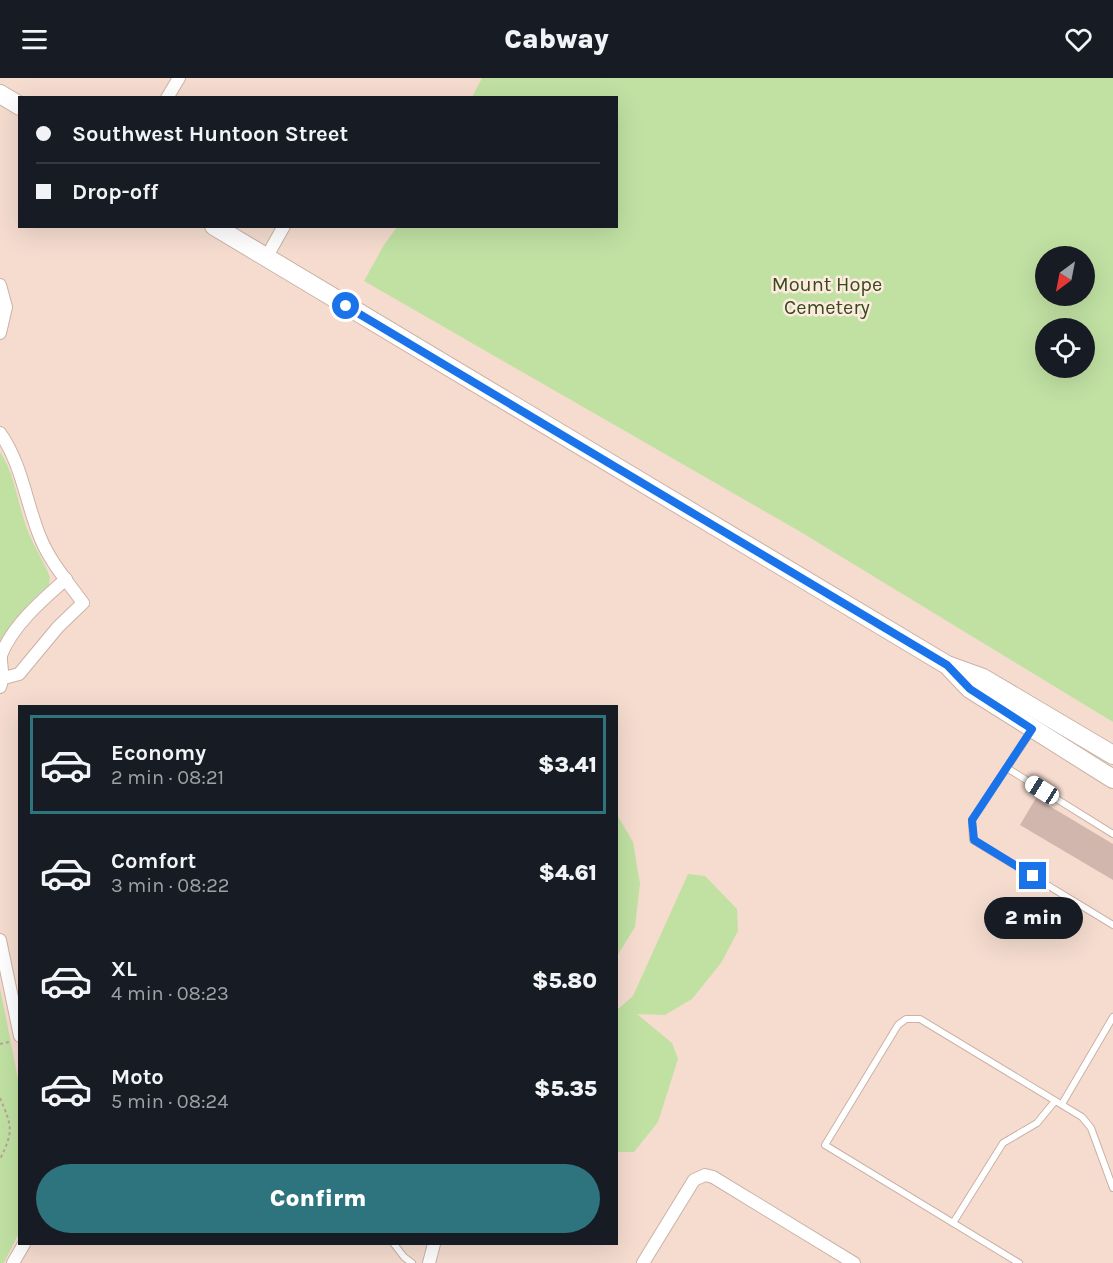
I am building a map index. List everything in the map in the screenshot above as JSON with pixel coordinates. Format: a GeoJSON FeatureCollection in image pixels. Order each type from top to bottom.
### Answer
{"type":"FeatureCollection","features":[{"type":"Feature","properties":{"kind":"main road"},"geometry":{"type":"LineString","coordinates":[[0,94],[18,105]]}},
{"type":"Feature","properties":{"kind":"main road"},"geometry":{"type":"LineString","coordinates":[[216,228],[947,665],[983,678],[1113,755]]}},
{"type":"Feature","properties":{"kind":"main road"},"geometry":{"type":"LineString","coordinates":[[947,665],[970,689],[1113,779]]}},
{"type":"Feature","properties":{"kind":"street"},"geometry":{"type":"LineString","coordinates":[[168,96],[179,78]]}},
{"type":"Feature","properties":{"kind":"street"},"geometry":{"type":"LineString","coordinates":[[266,258],[283,228]]}},
{"type":"Feature","properties":{"kind":"street"},"geometry":{"type":"LineString","coordinates":[[0,285],[6,307],[0,333]]}},
{"type":"Feature","properties":{"kind":"street"},"geometry":{"type":"LineString","coordinates":[[0,433],[13,454],[40,537],[50,558],[66,579],[83,603],[58,627],[19,674],[2,683],[0,658],[9,641],[26,617],[66,579]]}},
{"type":"Feature","properties":{"kind":"street"},"geometry":{"type":"LineString","coordinates":[[0,940],[16,1039]]}},
{"type":"Feature","properties":{"kind":"street"},"geometry":{"type":"LineString","coordinates":[[644,1263],[694,1180],[701,1176],[713,1177],[854,1263]]}},
{"type":"Feature","properties":{"kind":"street"},"geometry":{"type":"LineString","coordinates":[[13,1263],[23,1245]]}},
{"type":"Feature","properties":{"kind":"street"},"geometry":{"type":"LineString","coordinates":[[429,1263],[434,1245]]}},
{"type":"Feature","properties":{"kind":"lane"},"geometry":{"type":"LineString","coordinates":[[1032,729],[972,820],[974,840],[1113,925]]}},
{"type":"Feature","properties":{"kind":"lane"},"geometry":{"type":"LineString","coordinates":[[1007,768],[1113,834]]}},
{"type":"Feature","properties":{"kind":"lane"},"geometry":{"type":"LineString","coordinates":[[953,1223],[1003,1143],[1037,1123],[1059,1103],[1113,1017]]}},
{"type":"Feature","properties":{"kind":"lane"},"geometry":{"type":"LineString","coordinates":[[1019,1263],[825,1145],[898,1025],[906,1019],[920,1019],[1082,1117],[1091,1128],[1113,1188]]}},
{"type":"Feature","properties":{"kind":"lane"},"geometry":{"type":"LineString","coordinates":[[395,1245],[412,1263]]}},
{"type":"Feature","properties":{"kind":"path"},"geometry":{"type":"LineString","coordinates":[[0,1044],[16,1039]]}},
{"type":"Feature","properties":{"kind":"path"},"geometry":{"type":"LineString","coordinates":[[0,1098],[9,1119],[11,1135],[0,1159]]}},
{"type":"Feature","properties":{"kind":"green space","name":"Mount Hope Cemetery"},"geometry":{"type":"Polygon","coordinates":[[[482,78],[1113,78],[1113,722],[799,531],[364,281],[396,228],[618,228],[618,96],[473,96],[482,78]]]}},
{"type":"Feature","properties":{"kind":"green space"},"geometry":{"type":"Polygon","coordinates":[[[0,452],[12,478],[28,533],[50,577],[49,585],[22,611],[0,640],[0,452]]]}},
{"type":"Feature","properties":{"kind":"green space"},"geometry":{"type":"Polygon","coordinates":[[[618,816],[633,842],[640,884],[635,927],[618,954],[618,816]]]}},
{"type":"Feature","properties":{"kind":"green space"},"geometry":{"type":"Polygon","coordinates":[[[688,874],[705,876],[737,909],[738,931],[721,963],[692,999],[665,1015],[637,1014],[672,1043],[678,1059],[658,1122],[634,1152],[618,1152],[618,1009],[633,996],[688,874]]]}},
{"type":"Feature","properties":{"kind":"green space"},"geometry":{"type":"Polygon","coordinates":[[[0,988],[18,1079],[18,1235],[4,1263],[0,1263],[0,988]]]}},
{"type":"Feature","properties":{"kind":"building"},"geometry":{"type":"Polygon","coordinates":[[[1036,798],[1113,844],[1113,880],[1020,825],[1036,798]]]}},
{"type":"Feature","properties":{"kind":"route"},"geometry":{"type":"LineString","coordinates":[[346,306],[947,665],[970,689],[1032,729],[972,820],[974,840],[1033,876]]}}]}
